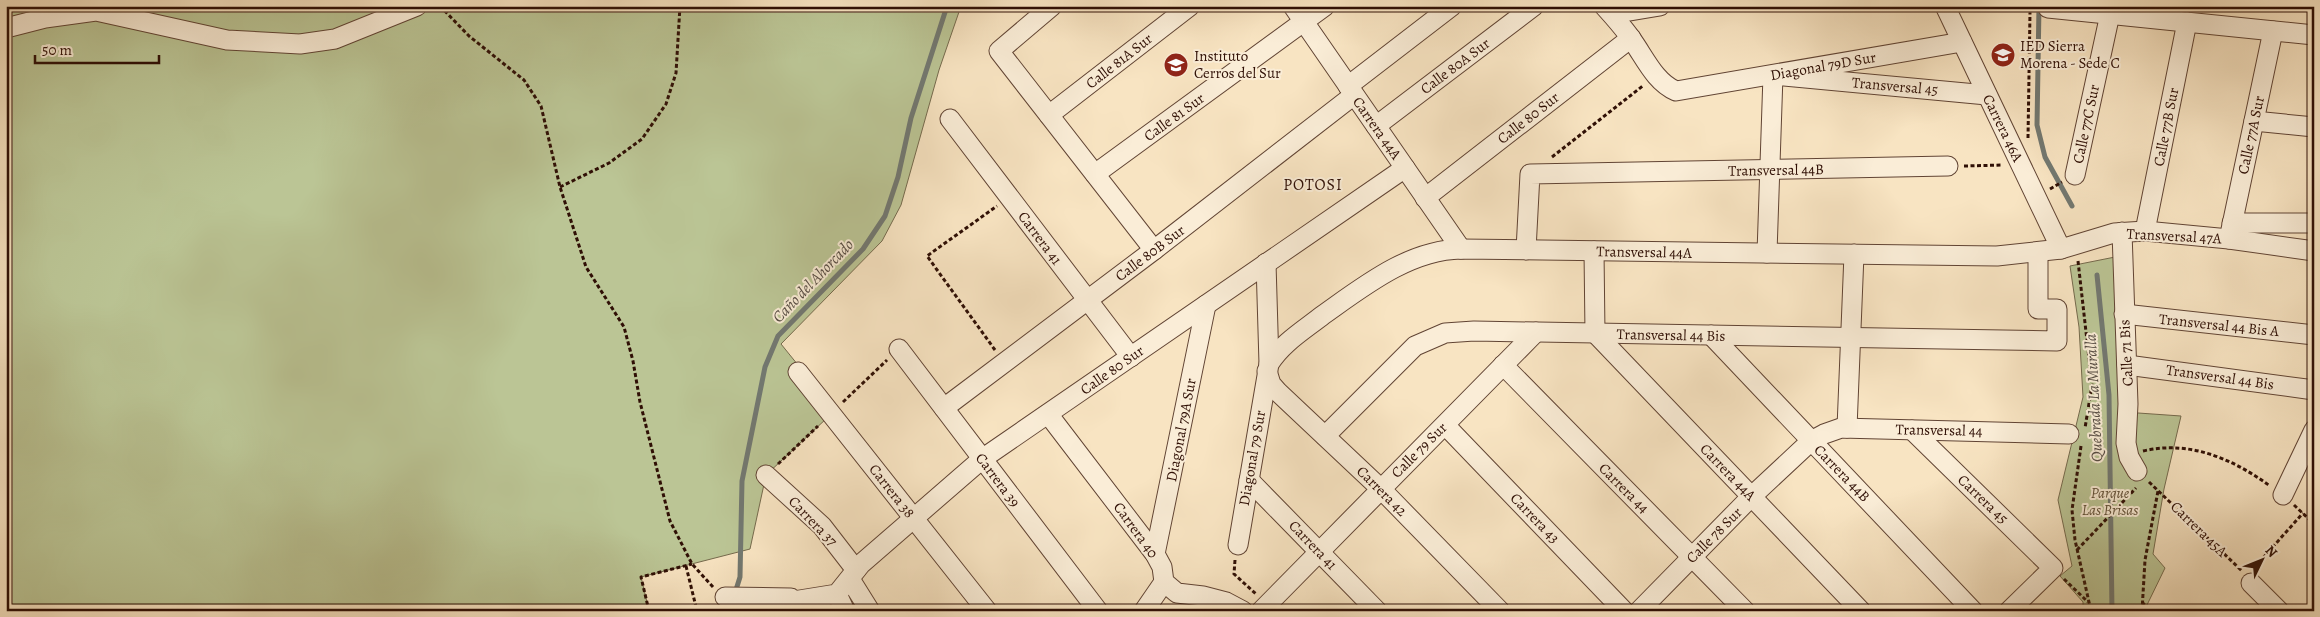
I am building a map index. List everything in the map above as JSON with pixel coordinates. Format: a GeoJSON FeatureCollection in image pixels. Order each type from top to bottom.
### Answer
{"type":"FeatureCollection","features":[{"type":"Feature","properties":{"kind":"street"},"geometry":{"type":"LineString","coordinates":[[6,28],[45,18],[96,11],[227,40],[300,44],[336,39],[418,6]]}},
{"type":"Feature","properties":{"kind":"street"},"geometry":{"type":"LineString","coordinates":[[1052,6],[999,51],[1154,250]]}},
{"type":"Feature","properties":{"kind":"street","name":"Calle 81A Sur"},"geometry":{"type":"LineString","coordinates":[[1048,115],[1190,6]]}},
{"type":"Feature","properties":{"kind":"street","name":"Carrera 44A"},"geometry":{"type":"LineString","coordinates":[[1293,6],[1461,249]]}},
{"type":"Feature","properties":{"kind":"street","name":"Calle 81 Sur"},"geometry":{"type":"LineString","coordinates":[[1095,174],[1325,6]]}},
{"type":"Feature","properties":{"kind":"street","name":"Calle 80B Sur"},"geometry":{"type":"LineString","coordinates":[[944,408],[1154,250],[1452,6]]}},
{"type":"Feature","properties":{"kind":"street","name":"Calle 80A Sur"},"geometry":{"type":"LineString","coordinates":[[1376,126],[1534,6]]}},
{"type":"Feature","properties":{"kind":"street"},"geometry":{"type":"LineString","coordinates":[[1608,10],[1660,6]]}},
{"type":"Feature","properties":{"kind":"street","name":"Carrera 46A"},"geometry":{"type":"LineString","coordinates":[[1945,6],[2061,250]]}},
{"type":"Feature","properties":{"kind":"street"},"geometry":{"type":"LineString","coordinates":[[2039,7],[2314,35]]}},
{"type":"Feature","properties":{"kind":"street"},"geometry":{"type":"LineString","coordinates":[[1608,10],[1631,38],[1656,76]]}},
{"type":"Feature","properties":{"kind":"street","name":"Calle 77C Sur"},"geometry":{"type":"LineString","coordinates":[[2075,175],[2110,14]]}},
{"type":"Feature","properties":{"kind":"street","name":"Calle 77B Sur"},"geometry":{"type":"LineString","coordinates":[[2145,231],[2188,22]]}},
{"type":"Feature","properties":{"kind":"street","name":"Calle 77A Sur"},"geometry":{"type":"LineString","coordinates":[[2231,231],[2273,31]]}},
{"type":"Feature","properties":{"kind":"street","name":"Calle 80 Sur"},"geometry":{"type":"LineString","coordinates":[[1425,198],[1631,38]]}},
{"type":"Feature","properties":{"kind":"street","name":"Diagonal 79D Sur"},"geometry":{"type":"LineString","coordinates":[[1656,76],[1668,88],[1683,90],[1962,42]]}},
{"type":"Feature","properties":{"kind":"street"},"geometry":{"type":"LineString","coordinates":[[1767,253],[1773,75]]}},
{"type":"Feature","properties":{"kind":"street","name":"Transversal 45"},"geometry":{"type":"LineString","coordinates":[[1773,75],[1987,95]]}},
{"type":"Feature","properties":{"kind":"street","name":"Carrera 41"},"geometry":{"type":"LineString","coordinates":[[950,119],[1131,357]]}},
{"type":"Feature","properties":{"kind":"street"},"geometry":{"type":"LineString","coordinates":[[2254,121],[2314,127]]}},
{"type":"Feature","properties":{"kind":"street","name":"Transversal 44B"},"geometry":{"type":"LineString","coordinates":[[1530,174],[1948,166]]}},
{"type":"Feature","properties":{"kind":"street","name":"Calle 80 Sur"},"geometry":{"type":"LineString","coordinates":[[841,602],[853,575],[914,518],[982,459],[1405,168]]}},
{"type":"Feature","properties":{"kind":"street"},"geometry":{"type":"LineString","coordinates":[[1526,250],[1530,174]]}},
{"type":"Feature","properties":{"kind":"street","name":"Transversal 47A"},"geometry":{"type":"LineString","coordinates":[[2061,250],[2122,232],[2231,231],[2314,223]]}},
{"type":"Feature","properties":{"kind":"street"},"geometry":{"type":"LineString","coordinates":[[2231,231],[2314,251]]}},
{"type":"Feature","properties":{"kind":"street","name":"Calle 71 Bis"},"geometry":{"type":"LineString","coordinates":[[2122,232],[2128,404],[2126,444],[2133,464]]}},
{"type":"Feature","properties":{"kind":"street","name":"Transversal 44A"},"geometry":{"type":"LineString","coordinates":[[1268,367],[1289,341],[1376,279],[1422,256],[1461,249],[1997,256],[2061,250]]}},
{"type":"Feature","properties":{"kind":"street"},"geometry":{"type":"LineString","coordinates":[[1594,251],[1595,333]]}},
{"type":"Feature","properties":{"kind":"street","name":"Transversal 44 Bis"},"geometry":{"type":"LineString","coordinates":[[1325,436],[1415,346],[1445,333],[1474,331],[2057,341],[2058,309],[2038,309],[2038,253]]}},
{"type":"Feature","properties":{"kind":"street"},"geometry":{"type":"LineString","coordinates":[[1846,428],[1854,254]]}},
{"type":"Feature","properties":{"kind":"street","name":"Diagonal 79 Sur"},"geometry":{"type":"LineString","coordinates":[[1238,545],[1268,367],[1266,264]]}},
{"type":"Feature","properties":{"kind":"street","name":"Diagonal 79A Sur"},"geometry":{"type":"LineString","coordinates":[[1155,554],[1206,305]]}},
{"type":"Feature","properties":{"kind":"street","name":"Transversal 44 Bis A"},"geometry":{"type":"LineString","coordinates":[[2124,314],[2314,335]]}},
{"type":"Feature","properties":{"kind":"street","name":"Calle 79 Sur"},"geometry":{"type":"LineString","coordinates":[[1264,607],[1536,332]]}},
{"type":"Feature","properties":{"kind":"street","name":"Carrera 44A"},"geometry":{"type":"LineString","coordinates":[[1595,333],[1861,611]]}},
{"type":"Feature","properties":{"kind":"street","name":"Carrera 44B"},"geometry":{"type":"LineString","coordinates":[[1711,335],[1974,611]]}},
{"type":"Feature","properties":{"kind":"street","name":"Carrera 39"},"geometry":{"type":"LineString","coordinates":[[899,350],[1098,611]]}},
{"type":"Feature","properties":{"kind":"street","name":"Transversal 44 Bis"},"geometry":{"type":"LineString","coordinates":[[2127,364],[2314,390]]}},
{"type":"Feature","properties":{"kind":"street","name":"Carrera 44"},"geometry":{"type":"LineString","coordinates":[[1503,365],[1745,611]]}},
{"type":"Feature","properties":{"kind":"street","name":"Carrera 42"},"geometry":{"type":"LineString","coordinates":[[1268,367],[1271,384],[1278,392],[1381,489],[1500,611]]}},
{"type":"Feature","properties":{"kind":"street","name":"Carrera 38"},"geometry":{"type":"LineString","coordinates":[[798,372],[986,611]]}},
{"type":"Feature","properties":{"kind":"street","name":"Carrera 40"},"geometry":{"type":"LineString","coordinates":[[1048,414],[1155,554],[1162,567],[1164,582]]}},
{"type":"Feature","properties":{"kind":"street","name":"Carrera 43"},"geometry":{"type":"LineString","coordinates":[[1445,424],[1624,611]]}},
{"type":"Feature","properties":{"kind":"street","name":"Transversal 44"},"geometry":{"type":"LineString","coordinates":[[1812,441],[1831,431],[1846,428],[2069,434]]}},
{"type":"Feature","properties":{"kind":"street","name":"Carrera 45"},"geometry":{"type":"LineString","coordinates":[[1912,430],[2053,568]]}},
{"type":"Feature","properties":{"kind":"street"},"geometry":{"type":"LineString","coordinates":[[2283,495],[2314,430]]}},
{"type":"Feature","properties":{"kind":"street","name":"Calle 78 Sur"},"geometry":{"type":"LineString","coordinates":[[1639,611],[1751,497],[1812,441]]}},
{"type":"Feature","properties":{"kind":"street","name":"Carrera 37"},"geometry":{"type":"LineString","coordinates":[[766,475],[822,526],[853,575],[870,611]]}},
{"type":"Feature","properties":{"kind":"street","name":"Carrera 41"},"geometry":{"type":"LineString","coordinates":[[1249,480],[1377,611]]}},
{"type":"Feature","properties":{"kind":"street"},"geometry":{"type":"LineString","coordinates":[[2009,611],[2053,568]]}},
{"type":"Feature","properties":{"kind":"street"},"geometry":{"type":"LineString","coordinates":[[2249,580],[2279,611]]}},
{"type":"Feature","properties":{"kind":"street"},"geometry":{"type":"LineString","coordinates":[[1144,611],[1164,582],[1177,593],[1203,596],[1226,602],[1243,611]]}},
{"type":"Feature","properties":{"kind":"street"},"geometry":{"type":"LineString","coordinates":[[725,597],[746,599],[826,597],[841,602]]}},
{"type":"Feature","properties":{"kind":"street"},"geometry":{"type":"LineString","coordinates":[[772,611],[781,603],[807,598]]}},
{"type":"Feature","properties":{"kind":"path"},"geometry":{"type":"LineString","coordinates":[[440,6],[469,36],[524,80],[541,106],[560,187],[586,266],[624,327],[662,494],[670,521],[692,564],[706,581],[725,597]]}},
{"type":"Feature","properties":{"kind":"path"},"geometry":{"type":"LineString","coordinates":[[560,187],[609,163],[642,139],[657,118],[666,104],[676,73],[680,6]]}},
{"type":"Feature","properties":{"kind":"path"},"geometry":{"type":"LineString","coordinates":[[2028,140],[2039,7]]}},
{"type":"Feature","properties":{"kind":"path"},"geometry":{"type":"LineString","coordinates":[[1530,174],[1656,76]]}},
{"type":"Feature","properties":{"kind":"path"},"geometry":{"type":"LineString","coordinates":[[1948,166],[2021,165]]}},
{"type":"Feature","properties":{"kind":"path"},"geometry":{"type":"LineString","coordinates":[[1004,363],[928,256],[1009,197]]}},
{"type":"Feature","properties":{"kind":"path"},"geometry":{"type":"LineString","coordinates":[[2133,464],[2158,448],[2184,447],[2215,455],[2247,470],[2283,495],[2314,524]]}},
{"type":"Feature","properties":{"kind":"path","name":"Carrera 45A"},"geometry":{"type":"LineString","coordinates":[[2133,464],[2249,580]]}},
{"type":"Feature","properties":{"kind":"path"},"geometry":{"type":"LineString","coordinates":[[2142,611],[2145,560],[2158,491]]}},
{"type":"Feature","properties":{"kind":"path"},"geometry":{"type":"LineString","coordinates":[[2077,550],[2127,497]]}},
{"type":"Feature","properties":{"kind":"path"},"geometry":{"type":"LineString","coordinates":[[2249,580],[2303,513]]}},
{"type":"Feature","properties":{"kind":"path"},"geometry":{"type":"LineString","coordinates":[[1238,545],[1234,574],[1264,607]]}},
{"type":"Feature","properties":{"kind":"path"},"geometry":{"type":"LineString","coordinates":[[649,611],[641,577],[692,564]]}},
{"type":"Feature","properties":{"kind":"path"},"geometry":{"type":"LineString","coordinates":[[686,566],[697,611]]}},
{"type":"Feature","properties":{"kind":"path"},"geometry":{"type":"LineString","coordinates":[[2053,568],[2090,604]]}},
{"type":"Feature","properties":{"kind":"path"},"geometry":{"type":"LineString","coordinates":[[2142,602],[2150,611]]}},
{"type":"Feature","properties":{"kind":"green space"},"geometry":{"type":"Polygon","coordinates":[[[6,6],[961,6],[939,70],[901,205],[882,241],[781,344],[798,365],[827,418],[766,475],[750,549],[641,577],[649,611],[6,611],[6,6]]]}},
{"type":"Feature","properties":{"kind":"green space","name":"Parque Las Brisas"},"geometry":{"type":"Polygon","coordinates":[[[2115,257],[2124,412],[2181,416],[2164,489],[2153,554],[2165,568],[2146,607],[2147,611],[2083,611],[2083,602],[2060,576],[2072,566],[2058,500],[2083,397],[2079,327],[2070,266],[2115,257]]]}},
{"type":"Feature","properties":{"kind":"waterway","name":"Caño del Ahorcado"},"geometry":{"type":"LineString","coordinates":[[735,593],[740,577],[742,481],[765,367],[778,336],[863,249],[885,216],[898,177],[911,118],[947,6]]}},
{"type":"Feature","properties":{"kind":"waterway","name":"Quebrada La Muralla"},"geometry":{"type":"LineString","coordinates":[[2039,6],[2037,125],[2045,157],[2072,206]]}},
{"type":"Feature","properties":{"kind":"waterway","name":"Quebrada La Muralla"},"geometry":{"type":"LineString","coordinates":[[2097,275],[2109,395],[2112,611]]}},
{"type":"Feature","properties":{"kind":"place","name":"IED Sierra Morena - Sede C"},"geometry":{"type":"Point","coordinates":[2003,55]}},
{"type":"Feature","properties":{"kind":"place","name":"Instituto Cerros del Sur"},"geometry":{"type":"Point","coordinates":[1176,65]}},
{"type":"Feature","properties":{"kind":"district","name":"POTOSI"},"geometry":{"type":"Point","coordinates":[1313,185]}}]}
